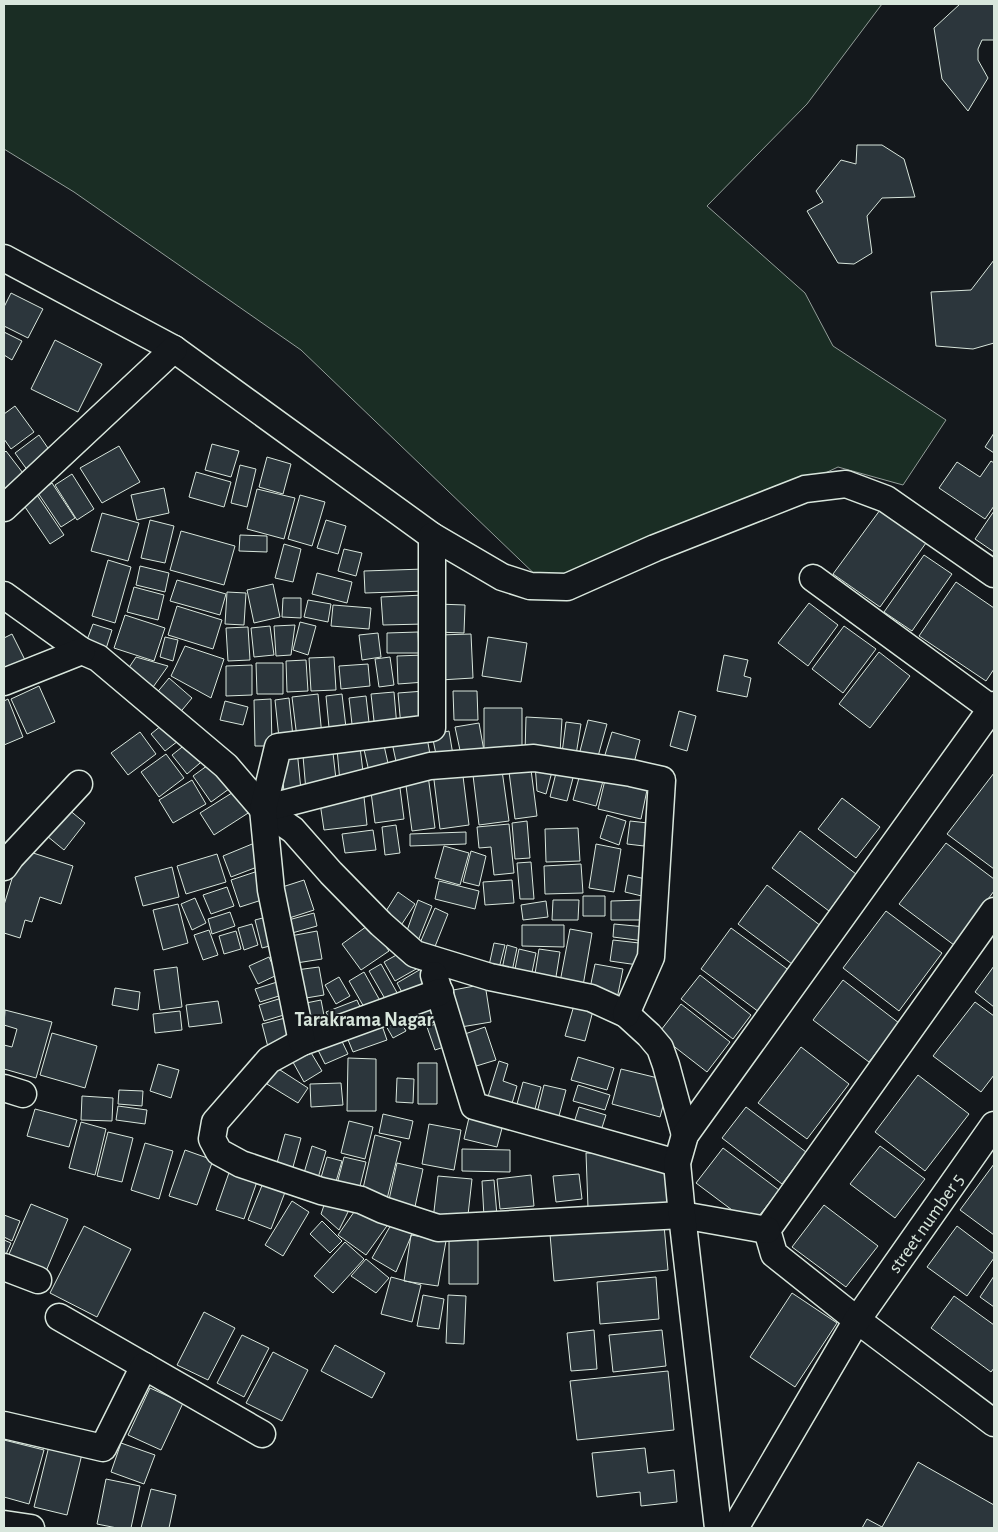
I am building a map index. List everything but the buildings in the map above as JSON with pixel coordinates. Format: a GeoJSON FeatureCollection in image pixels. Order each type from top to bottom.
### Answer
{"type":"FeatureCollection","features":[{"type":"Feature","properties":{"kind":"street"},"geometry":{"type":"LineString","coordinates":[[5,263],[174,349],[432,536],[502,577],[530,586],[567,587],[655,548],[805,489],[846,484],[886,499],[994,574]]}},
{"type":"Feature","properties":{"kind":"street"},"geometry":{"type":"LineString","coordinates":[[4,508],[174,349]]}},
{"type":"Feature","properties":{"kind":"street"},"geometry":{"type":"LineString","coordinates":[[302,1042],[271,890],[263,809],[278,747],[432,728],[432,536]]}},
{"type":"Feature","properties":{"kind":"street"},"geometry":{"type":"LineString","coordinates":[[718,1528],[682,1215],[678,1163],[685,1136],[993,707],[813,578]]}},
{"type":"Feature","properties":{"kind":"street"},"geometry":{"type":"LineString","coordinates":[[4,595],[82,651],[98,658],[226,766],[263,809],[293,830],[331,873],[415,954],[490,977],[591,998],[626,1014],[660,1048],[685,1136]]}},
{"type":"Feature","properties":{"kind":"street"},"geometry":{"type":"LineString","coordinates":[[4,682],[82,651]]}},
{"type":"Feature","properties":{"kind":"street"},"geometry":{"type":"LineString","coordinates":[[263,809],[430,766],[534,758],[631,773],[662,780],[652,957],[626,1014]]}},
{"type":"Feature","properties":{"kind":"street"},"geometry":{"type":"LineString","coordinates":[[6,859],[79,784]]}},
{"type":"Feature","properties":{"kind":"street"},"geometry":{"type":"LineString","coordinates":[[767,1230],[994,911]]}},
{"type":"Feature","properties":{"kind":"street"},"geometry":{"type":"LineString","coordinates":[[428,958],[474,1106],[678,1163]]}},
{"type":"Feature","properties":{"kind":"street"},"geometry":{"type":"LineString","coordinates":[[440,992],[302,1042],[269,1060],[215,1122],[212,1139],[219,1152],[241,1164],[321,1191],[360,1200],[383,1210],[438,1228],[682,1215],[767,1230]]}},
{"type":"Feature","properties":{"kind":"street","name":"street number 5"},"geometry":{"type":"LineString","coordinates":[[735,1528],[857,1320],[994,1125]]}},
{"type":"Feature","properties":{"kind":"street"},"geometry":{"type":"LineString","coordinates":[[767,1230],[774,1254],[994,1424]]}},
{"type":"Feature","properties":{"kind":"street"},"geometry":{"type":"LineString","coordinates":[[4,1267],[38,1280]]}},
{"type":"Feature","properties":{"kind":"street"},"geometry":{"type":"LineString","coordinates":[[59,1318],[262,1434]]}},
{"type":"Feature","properties":{"kind":"street"},"geometry":{"type":"LineString","coordinates":[[4,1425],[103,1448],[144,1366]]}},
{"type":"Feature","properties":{"kind":"green space"},"geometry":{"type":"Polygon","coordinates":[[[4,4],[882,4],[807,104],[707,206],[805,293],[833,346],[946,420],[903,485],[838,467],[789,490],[704,514],[544,583],[301,350],[74,192],[4,149],[4,4]]]}},
{"type":"Feature","properties":{"kind":"district","name":"Tarakrama Nagar"},"geometry":{"type":"Point","coordinates":[364,1019]}}]}
